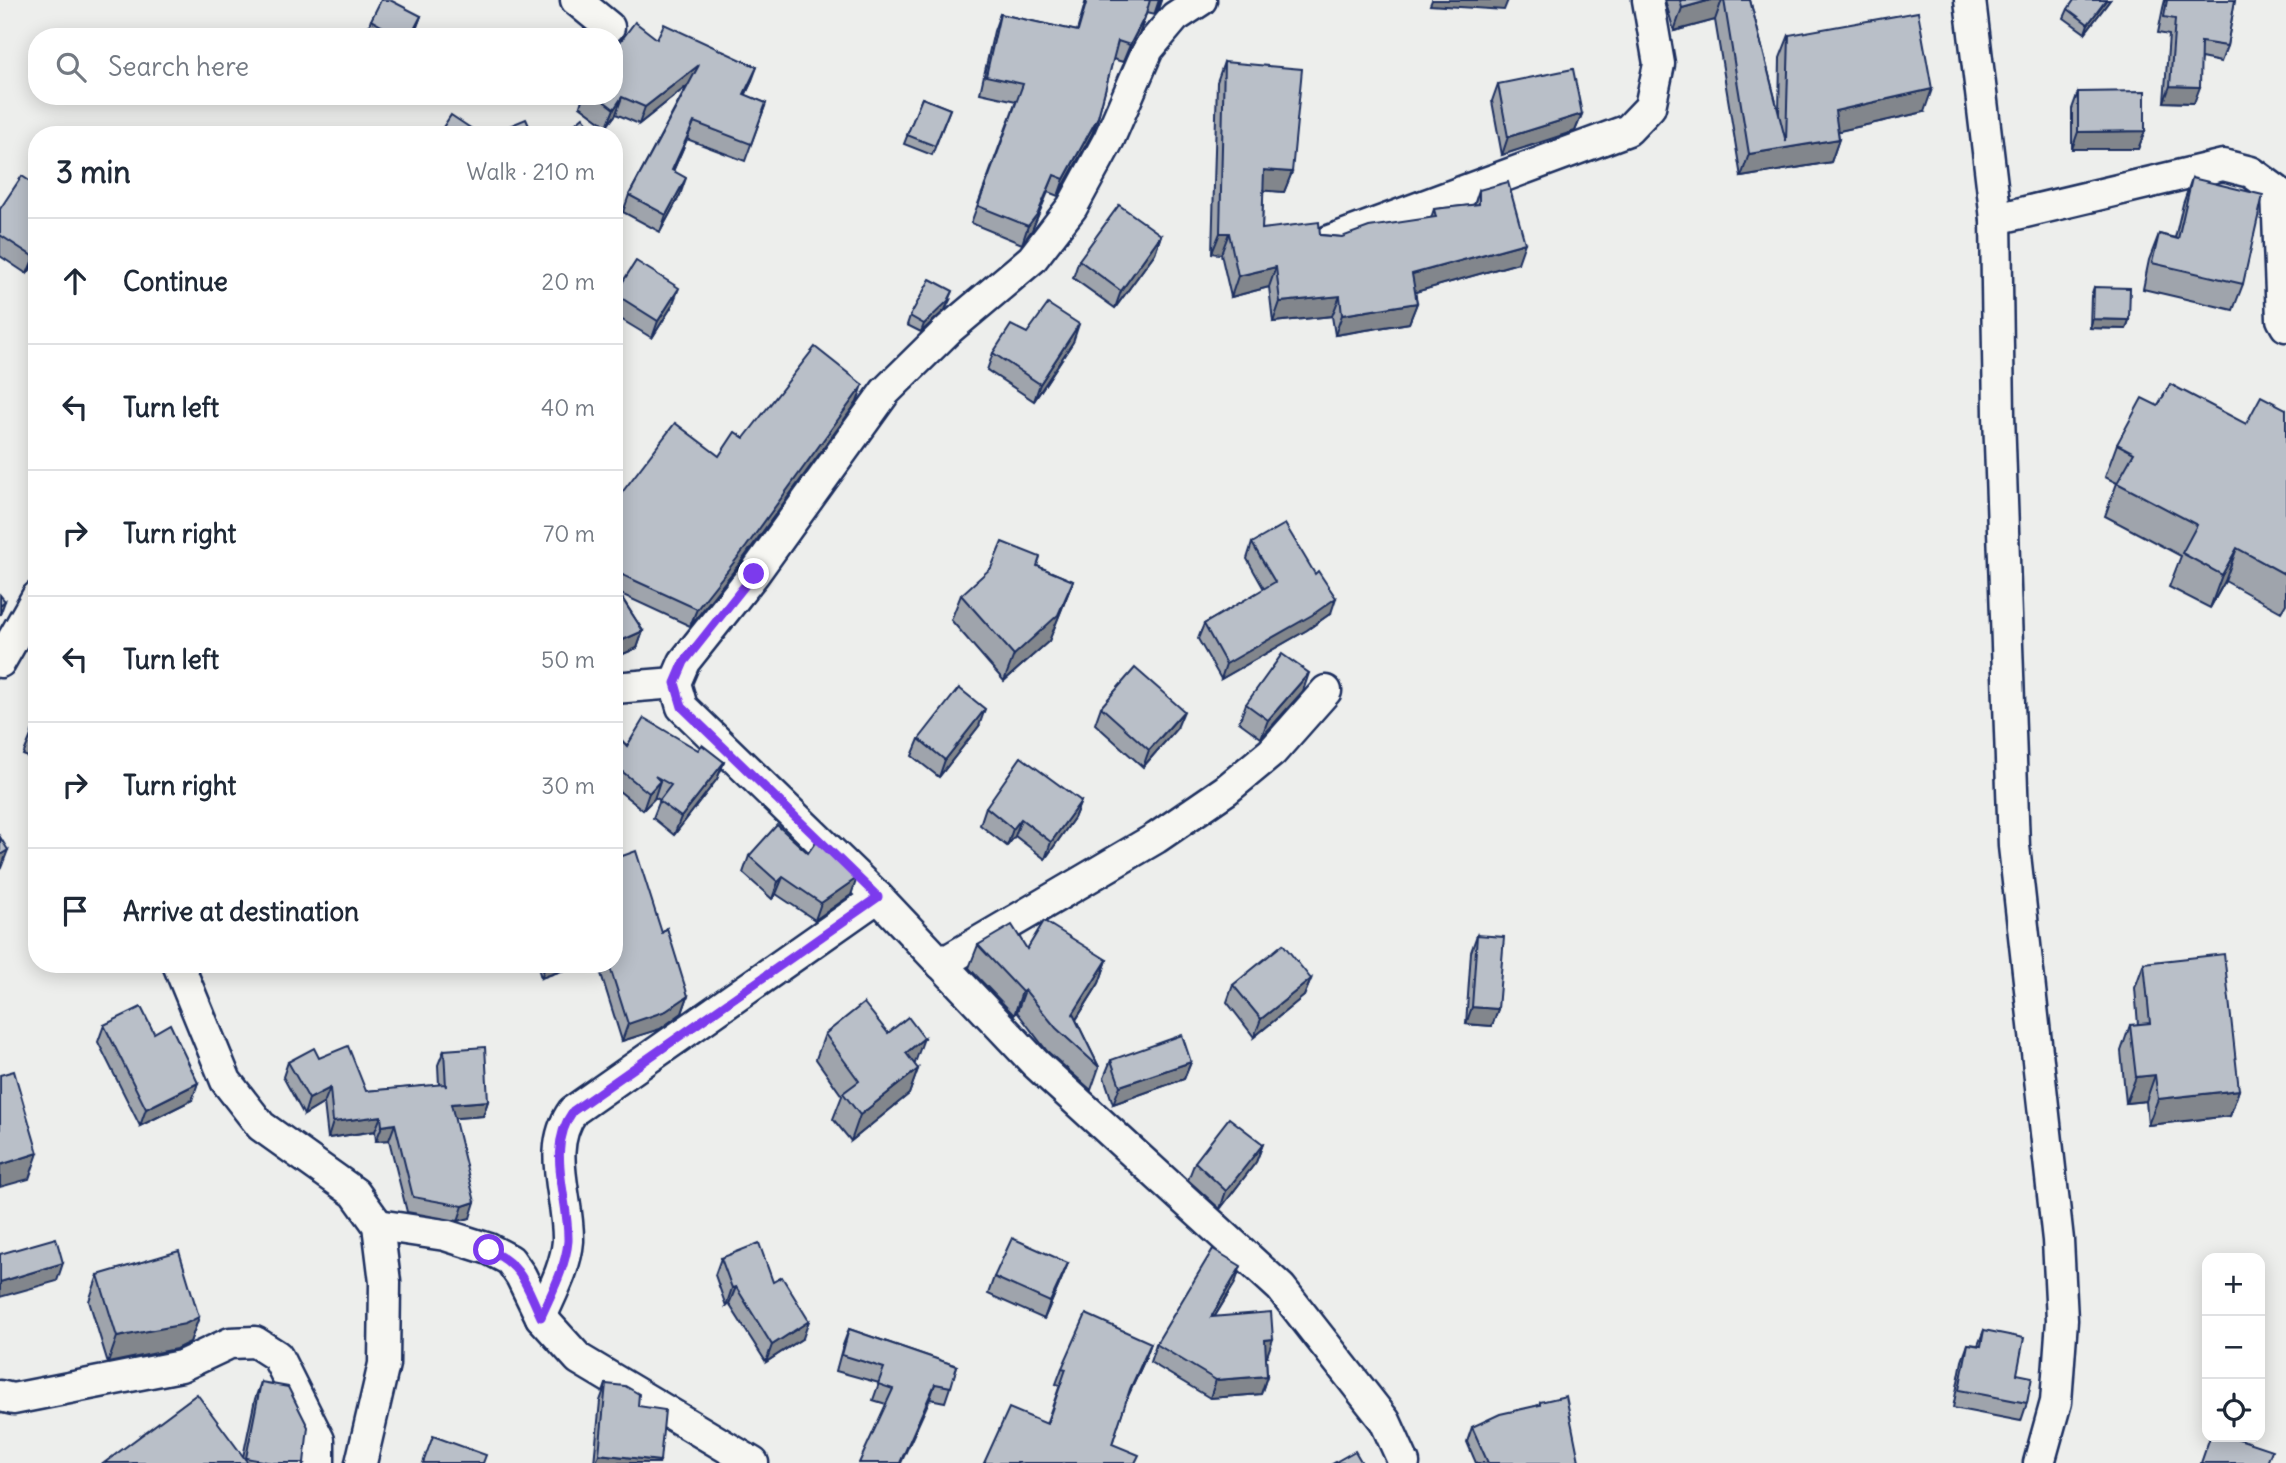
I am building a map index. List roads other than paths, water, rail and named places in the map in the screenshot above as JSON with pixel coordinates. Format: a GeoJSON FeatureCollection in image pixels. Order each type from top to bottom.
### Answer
{"type":"FeatureCollection","features":[{"type":"Feature","properties":{"kind":"street"},"geometry":{"type":"LineString","coordinates":[[576,0],[610,27]]}},
{"type":"Feature","properties":{"kind":"street"},"geometry":{"type":"LineString","coordinates":[[1201,0],[1175,17],[1147,49],[1109,139],[1072,207],[1040,249],[949,329],[885,392],[754,574],[684,662],[675,683],[682,707],[878,897],[1035,1063],[1281,1288],[1385,1421],[1404,1463]]}},
{"type":"Feature","properties":{"kind":"street"},"geometry":{"type":"LineString","coordinates":[[1329,241],[1628,130],[1650,107],[1659,64],[1648,0]]}},
{"type":"Feature","properties":{"kind":"street"},"geometry":{"type":"LineString","coordinates":[[1970,0],[1996,219],[1999,415],[2014,846],[2058,1240],[2062,1320],[2056,1402],[2039,1463]]}},
{"type":"Feature","properties":{"kind":"street"},"geometry":{"type":"LineString","coordinates":[[1996,219],[2223,166],[2251,172],[2277,191],[2282,319],[2286,327]]}},
{"type":"Feature","properties":{"kind":"street"},"geometry":{"type":"LineString","coordinates":[[0,662],[28,613]]}},
{"type":"Feature","properties":{"kind":"street"},"geometry":{"type":"LineString","coordinates":[[623,687],[675,683]]}},
{"type":"Feature","properties":{"kind":"street"},"geometry":{"type":"LineString","coordinates":[[941,964],[1156,838],[1226,790],[1272,752],[1325,691]]}},
{"type":"Feature","properties":{"kind":"street"},"geometry":{"type":"LineString","coordinates":[[541,1317],[560,1272],[568,1243],[558,1144],[561,1126],[573,1111],[878,897]]}},
{"type":"Feature","properties":{"kind":"street"},"geometry":{"type":"LineString","coordinates":[[182,973],[226,1081],[254,1117],[296,1154],[355,1193],[378,1225],[385,1282],[384,1364],[361,1463]]}},
{"type":"Feature","properties":{"kind":"street"},"geometry":{"type":"LineString","coordinates":[[378,1225],[445,1235],[510,1260],[522,1276],[541,1317],[579,1359],[753,1463]]}},
{"type":"Feature","properties":{"kind":"street"},"geometry":{"type":"LineString","coordinates":[[0,1396],[13,1399],[181,1366],[230,1343],[255,1342],[277,1356],[319,1440],[319,1463]]}}]}
